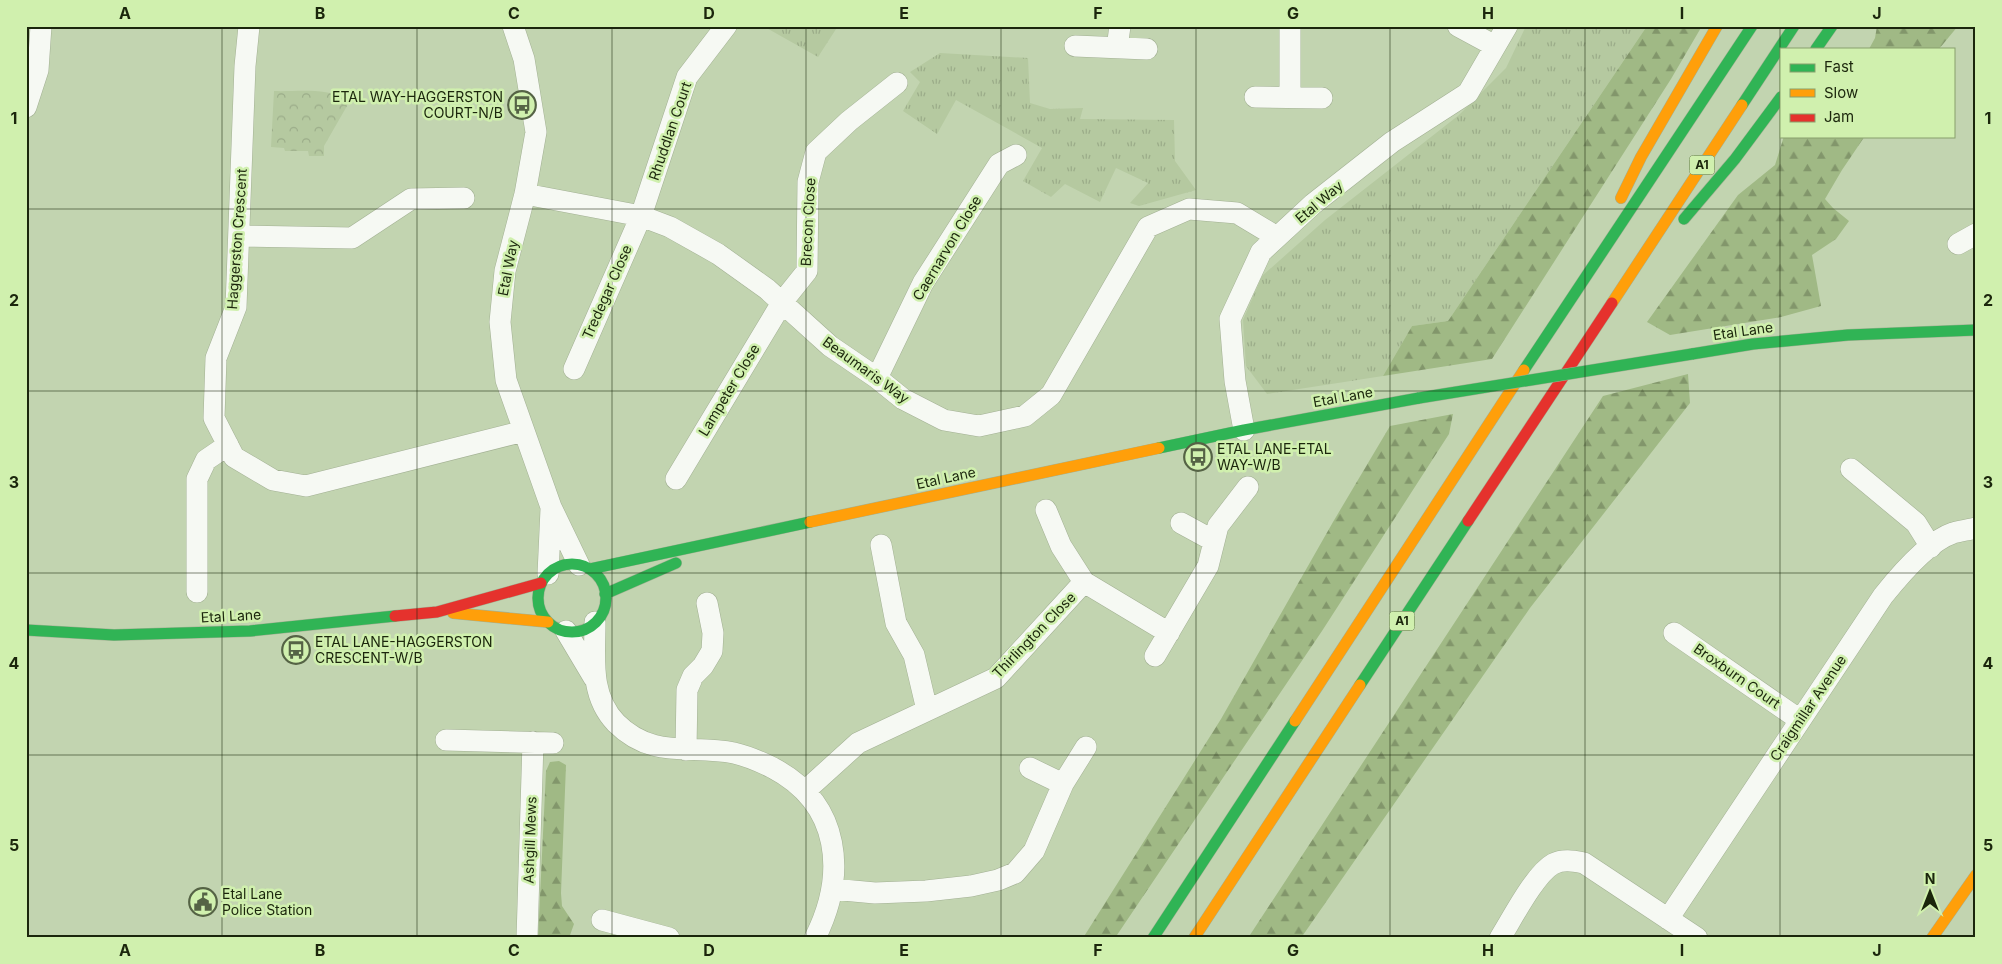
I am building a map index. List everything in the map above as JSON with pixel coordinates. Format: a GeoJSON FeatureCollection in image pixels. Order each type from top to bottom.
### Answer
{"type":"FeatureCollection","features":[{"type":"Feature","properties":{"kind":"main road","name":"A1"},"geometry":{"type":"LineString","coordinates":[[1581,283],[1641,157],[1717,26]]}},
{"type":"Feature","properties":{"kind":"main road","name":"A1"},"geometry":{"type":"LineString","coordinates":[[1153,938],[1581,283],[1752,26]]}},
{"type":"Feature","properties":{"kind":"main road","name":"A1"},"geometry":{"type":"LineString","coordinates":[[1194,938],[1794,26]]}},
{"type":"Feature","properties":{"kind":"main road"},"geometry":{"type":"LineString","coordinates":[[1817,48],[1832,26]]}},
{"type":"Feature","properties":{"kind":"main road","name":"A1"},"geometry":{"type":"LineString","coordinates":[[1610,305],[1736,159],[1780,98]]}},
{"type":"Feature","properties":{"kind":"main road","name":"Etal Lane"},"geometry":{"type":"LineString","coordinates":[[584,567],[723,542],[1244,430],[1419,398],[1753,344],[1848,335],[1976,330]]}},
{"type":"Feature","properties":{"kind":"main road","name":"Etal Lane"},"geometry":{"type":"LineString","coordinates":[[606,594],[723,542]]}},
{"type":"Feature","properties":{"kind":"main road"},"geometry":{"type":"LineString","coordinates":[[562,565],[584,567],[600,580],[606,594],[604,610],[595,622],[582,630],[557,626],[544,617],[538,604],[539,590],[544,579],[562,565]]}},
{"type":"Feature","properties":{"kind":"main road","name":"Etal Lane"},"geometry":{"type":"LineString","coordinates":[[26,630],[114,635],[195,634],[258,630],[437,612],[544,579]]}},
{"type":"Feature","properties":{"kind":"main road","name":"Etal Lane"},"geometry":{"type":"LineString","coordinates":[[437,612],[557,626]]}},
{"type":"Feature","properties":{"kind":"main road"},"geometry":{"type":"LineString","coordinates":[[1932,938],[1976,875]]}},
{"type":"Feature","properties":{"kind":"street"},"geometry":{"type":"LineString","coordinates":[[26,107],[38,70],[41,26]]}},
{"type":"Feature","properties":{"kind":"street","name":"Haggerston Crescent"},"geometry":{"type":"LineString","coordinates":[[250,26],[245,66],[236,307],[216,358],[214,418],[234,457],[273,480],[306,486],[524,432]]}},
{"type":"Feature","properties":{"kind":"street","name":"Etal Way"},"geometry":{"type":"LineString","coordinates":[[514,26],[524,59],[536,132],[525,194],[505,271],[500,322],[506,380],[551,506],[584,567]]}},
{"type":"Feature","properties":{"kind":"street","name":"Rhuddlan Court"},"geometry":{"type":"LineString","coordinates":[[641,216],[687,77],[726,26]]}},
{"type":"Feature","properties":{"kind":"street"},"geometry":{"type":"LineString","coordinates":[[1117,48],[1120,26]]}},
{"type":"Feature","properties":{"kind":"street"},"geometry":{"type":"LineString","coordinates":[[1290,26],[1290,98]]}},
{"type":"Feature","properties":{"kind":"street"},"geometry":{"type":"LineString","coordinates":[[1458,26],[1495,46]]}},
{"type":"Feature","properties":{"kind":"street","name":"Etal Way"},"geometry":{"type":"LineString","coordinates":[[1244,430],[1235,381],[1230,319],[1261,252],[1314,204],[1392,142],[1468,93],[1507,26]]}},
{"type":"Feature","properties":{"kind":"street"},"geometry":{"type":"LineString","coordinates":[[1075,46],[1147,49]]}},
{"type":"Feature","properties":{"kind":"street","name":"Brecon Close"},"geometry":{"type":"LineString","coordinates":[[783,301],[808,271],[808,182],[816,152],[849,121],[897,83]]}},
{"type":"Feature","properties":{"kind":"street"},"geometry":{"type":"LineString","coordinates":[[1255,97],[1322,98]]}},
{"type":"Feature","properties":{"kind":"street","name":"Caernarvon Close"},"geometry":{"type":"LineString","coordinates":[[878,378],[924,283],[999,164],[1016,154]]}},
{"type":"Feature","properties":{"kind":"street","name":"Beaumaris Way"},"geometry":{"type":"LineString","coordinates":[[525,194],[641,216],[670,227],[718,254],[783,301],[830,346],[878,378],[903,400],[944,420],[979,426],[1025,416],[1051,396],[1148,227],[1189,209],[1236,213],[1277,237]]}},
{"type":"Feature","properties":{"kind":"street"},"geometry":{"type":"LineString","coordinates":[[240,236],[352,238],[411,199],[464,198]]}},
{"type":"Feature","properties":{"kind":"street","name":"Tredegar Close"},"geometry":{"type":"LineString","coordinates":[[574,369],[641,216]]}},
{"type":"Feature","properties":{"kind":"street","name":"Lampeter Close"},"geometry":{"type":"LineString","coordinates":[[676,479],[783,301]]}},
{"type":"Feature","properties":{"kind":"street"},"geometry":{"type":"LineString","coordinates":[[197,592],[197,478],[206,460],[228,445]]}},
{"type":"Feature","properties":{"kind":"street"},"geometry":{"type":"LineString","coordinates":[[1851,469],[1916,523],[1931,547]]}},
{"type":"Feature","properties":{"kind":"street"},"geometry":{"type":"LineString","coordinates":[[1155,656],[1208,566],[1218,526],[1248,487]]}},
{"type":"Feature","properties":{"kind":"street","name":"Etal Way"},"geometry":{"type":"LineString","coordinates":[[544,579],[551,506]]}},
{"type":"Feature","properties":{"kind":"street","name":"Thirlington Close"},"geometry":{"type":"LineString","coordinates":[[1046,510],[1061,546],[1084,582],[1169,633]]}},
{"type":"Feature","properties":{"kind":"street"},"geometry":{"type":"LineString","coordinates":[[1181,523],[1214,541]]}},
{"type":"Feature","properties":{"kind":"street","name":"Craigmillar Avenue"},"geometry":{"type":"LineString","coordinates":[[1668,919],[1882,596],[1906,567],[1931,547],[1951,534],[1976,528]]}},
{"type":"Feature","properties":{"kind":"street"},"geometry":{"type":"LineString","coordinates":[[881,545],[896,623],[914,655],[927,710]]}},
{"type":"Feature","properties":{"kind":"street","name":"Thirlington Close"},"geometry":{"type":"LineString","coordinates":[[805,790],[858,743],[996,678],[1084,582]]}},
{"type":"Feature","properties":{"kind":"street"},"geometry":{"type":"LineString","coordinates":[[686,750],[687,690],[693,676],[703,666],[712,651],[714,633],[707,603]]}},
{"type":"Feature","properties":{"kind":"street"},"geometry":{"type":"LineString","coordinates":[[595,622],[594,678],[605,709],[616,723],[631,735],[646,743],[662,748],[733,753],[747,757],[786,775],[805,790],[818,808],[833,843],[834,871],[828,909],[815,938]]}},
{"type":"Feature","properties":{"kind":"street"},"geometry":{"type":"LineString","coordinates":[[557,626],[594,678]]}},
{"type":"Feature","properties":{"kind":"street","name":"Broxburn Court"},"geometry":{"type":"LineString","coordinates":[[1674,633],[1800,720]]}},
{"type":"Feature","properties":{"kind":"street","name":"Ashgill Mews"},"geometry":{"type":"LineString","coordinates":[[446,740],[543,743],[527,938]]}},
{"type":"Feature","properties":{"kind":"street"},"geometry":{"type":"LineString","coordinates":[[832,889],[875,893],[926,891],[971,886],[998,880],[1015,873],[1034,851],[1062,784],[1086,747]]}},
{"type":"Feature","properties":{"kind":"street"},"geometry":{"type":"LineString","coordinates":[[1030,768],[1062,784]]}},
{"type":"Feature","properties":{"kind":"street"},"geometry":{"type":"LineString","coordinates":[[1500,938],[1542,871],[1554,863],[1568,860],[1584,863],[1697,938]]}},
{"type":"Feature","properties":{"kind":"street"},"geometry":{"type":"LineString","coordinates":[[602,920],[656,936]]}},
{"type":"Feature","properties":{"kind":"green space"},"geometry":{"type":"Polygon","coordinates":[[[763,26],[838,26],[818,57],[763,26]]]}},
{"type":"Feature","properties":{"kind":"green space"},"geometry":{"type":"Polygon","coordinates":[[[1526,26],[1647,26],[1448,321],[1412,326],[1383,376],[1267,394],[1246,366],[1243,320],[1262,276],[1325,220],[1459,115],[1506,68],[1526,26]]]}},
{"type":"Feature","properties":{"kind":"green space"},"geometry":{"type":"Polygon","coordinates":[[[1647,26],[1702,26],[1671,79],[1492,359],[1383,376],[1412,326],[1448,321],[1647,26]]]}},
{"type":"Feature","properties":{"kind":"green space"},"geometry":{"type":"Polygon","coordinates":[[[1877,26],[1958,26],[1940,48],[1870,48],[1875,38],[1877,26]]]}},
{"type":"Feature","properties":{"kind":"green space"},"geometry":{"type":"Polygon","coordinates":[[[940,53],[1028,58],[1030,103],[1050,109],[1083,108],[1080,119],[1174,120],[1175,161],[1196,190],[1139,206],[1130,203],[1148,183],[1116,168],[1100,202],[1065,184],[1051,197],[1023,181],[1042,148],[956,100],[937,134],[903,111],[920,82],[910,72],[940,53]]]}},
{"type":"Feature","properties":{"kind":"green space"},"geometry":{"type":"Polygon","coordinates":[[[274,91],[320,91],[345,99],[347,106],[324,146],[324,156],[309,156],[308,151],[285,151],[284,148],[271,147],[274,91]]]}},
{"type":"Feature","properties":{"kind":"green space"},"geometry":{"type":"Polygon","coordinates":[[[1783,138],[1864,138],[1825,199],[1849,221],[1836,239],[1812,255],[1821,306],[1781,317],[1670,335],[1647,322],[1738,195],[1775,165],[1783,138]]]}},
{"type":"Feature","properties":{"kind":"green space"},"geometry":{"type":"Polygon","coordinates":[[[1688,374],[1690,403],[1530,608],[1301,938],[1248,938],[1603,396],[1688,374]]]}},
{"type":"Feature","properties":{"kind":"green space"},"geometry":{"type":"Polygon","coordinates":[[[1453,414],[1449,434],[1322,631],[1115,938],[1083,938],[1221,719],[1390,426],[1453,414]]]}},
{"type":"Feature","properties":{"kind":"green space"},"geometry":{"type":"Polygon","coordinates":[[[559,761],[566,765],[562,906],[574,924],[569,938],[538,938],[546,771],[550,762],[559,761]]]}},
{"type":"Feature","properties":{"kind":"traffic: fast"},"geometry":{"type":"LineString","coordinates":[[1524,370],[1752,26]]}},
{"type":"Feature","properties":{"kind":"traffic: fast"},"geometry":{"type":"LineString","coordinates":[[1742,105],[1794,26]]}},
{"type":"Feature","properties":{"kind":"traffic: fast"},"geometry":{"type":"LineString","coordinates":[[1817,48],[1832,26]]}},
{"type":"Feature","properties":{"kind":"traffic: fast"},"geometry":{"type":"LineString","coordinates":[[1684,219],[1735,159],[1780,98]]}},
{"type":"Feature","properties":{"kind":"traffic: fast"},"geometry":{"type":"LineString","coordinates":[[1692,354],[1753,344],[1848,335],[1976,330]]}},
{"type":"Feature","properties":{"kind":"traffic: fast"},"geometry":{"type":"LineString","coordinates":[[1419,398],[1692,354]]}},
{"type":"Feature","properties":{"kind":"traffic: fast"},"geometry":{"type":"LineString","coordinates":[[1159,448],[1244,430],[1419,398]]}},
{"type":"Feature","properties":{"kind":"traffic: fast"},"geometry":{"type":"LineString","coordinates":[[1360,685],[1468,521]]}},
{"type":"Feature","properties":{"kind":"traffic: fast"},"geometry":{"type":"LineString","coordinates":[[590,569],[810,522]]}},
{"type":"Feature","properties":{"kind":"traffic: fast"},"geometry":{"type":"LineString","coordinates":[[605,594],[676,563]]}},
{"type":"Feature","properties":{"kind":"traffic: fast"},"geometry":{"type":"LineString","coordinates":[[572,564],[585,567],[596,574],[603,585],[606,598],[603,611],[596,622],[585,629],[572,632],[559,629],[548,622],[541,611],[538,598],[541,585],[548,574],[559,567],[572,564]]}},
{"type":"Feature","properties":{"kind":"traffic: fast"},"geometry":{"type":"LineString","coordinates":[[26,630],[114,635],[250,631],[395,616]]}},
{"type":"Feature","properties":{"kind":"traffic: fast"},"geometry":{"type":"LineString","coordinates":[[1153,938],[1295,721]]}},
{"type":"Feature","properties":{"kind":"traffic: slow"},"geometry":{"type":"LineString","coordinates":[[1621,198],[1641,157],[1717,26]]}},
{"type":"Feature","properties":{"kind":"traffic: slow"},"geometry":{"type":"LineString","coordinates":[[1612,303],[1742,105]]}},
{"type":"Feature","properties":{"kind":"traffic: slow"},"geometry":{"type":"LineString","coordinates":[[1295,721],[1524,370]]}},
{"type":"Feature","properties":{"kind":"traffic: slow"},"geometry":{"type":"LineString","coordinates":[[810,522],[1159,448]]}},
{"type":"Feature","properties":{"kind":"traffic: slow"},"geometry":{"type":"LineString","coordinates":[[453,613],[548,622]]}},
{"type":"Feature","properties":{"kind":"traffic: slow"},"geometry":{"type":"LineString","coordinates":[[1194,938],[1360,685]]}},
{"type":"Feature","properties":{"kind":"traffic: slow"},"geometry":{"type":"LineString","coordinates":[[1932,938],[1976,875]]}},
{"type":"Feature","properties":{"kind":"traffic: jam"},"geometry":{"type":"LineString","coordinates":[[1468,521],[1612,303]]}},
{"type":"Feature","properties":{"kind":"traffic: jam"},"geometry":{"type":"LineString","coordinates":[[395,616],[437,612],[541,583]]}},
{"type":"Feature","properties":{"kind":"place","name":"ETAL WAY-HAGGERSTON COURT-N/B"},"geometry":{"type":"Point","coordinates":[522,105]}},
{"type":"Feature","properties":{"kind":"place","name":"ETAL LANE-ETAL WAY-W/B"},"geometry":{"type":"Point","coordinates":[1198,457]}},
{"type":"Feature","properties":{"kind":"place","name":"ETAL LANE-HAGGERSTON CRESCENT-W/B"},"geometry":{"type":"Point","coordinates":[296,650]}},
{"type":"Feature","properties":{"kind":"place","name":"Etal Lane Police Station"},"geometry":{"type":"Point","coordinates":[203,902]}}]}
